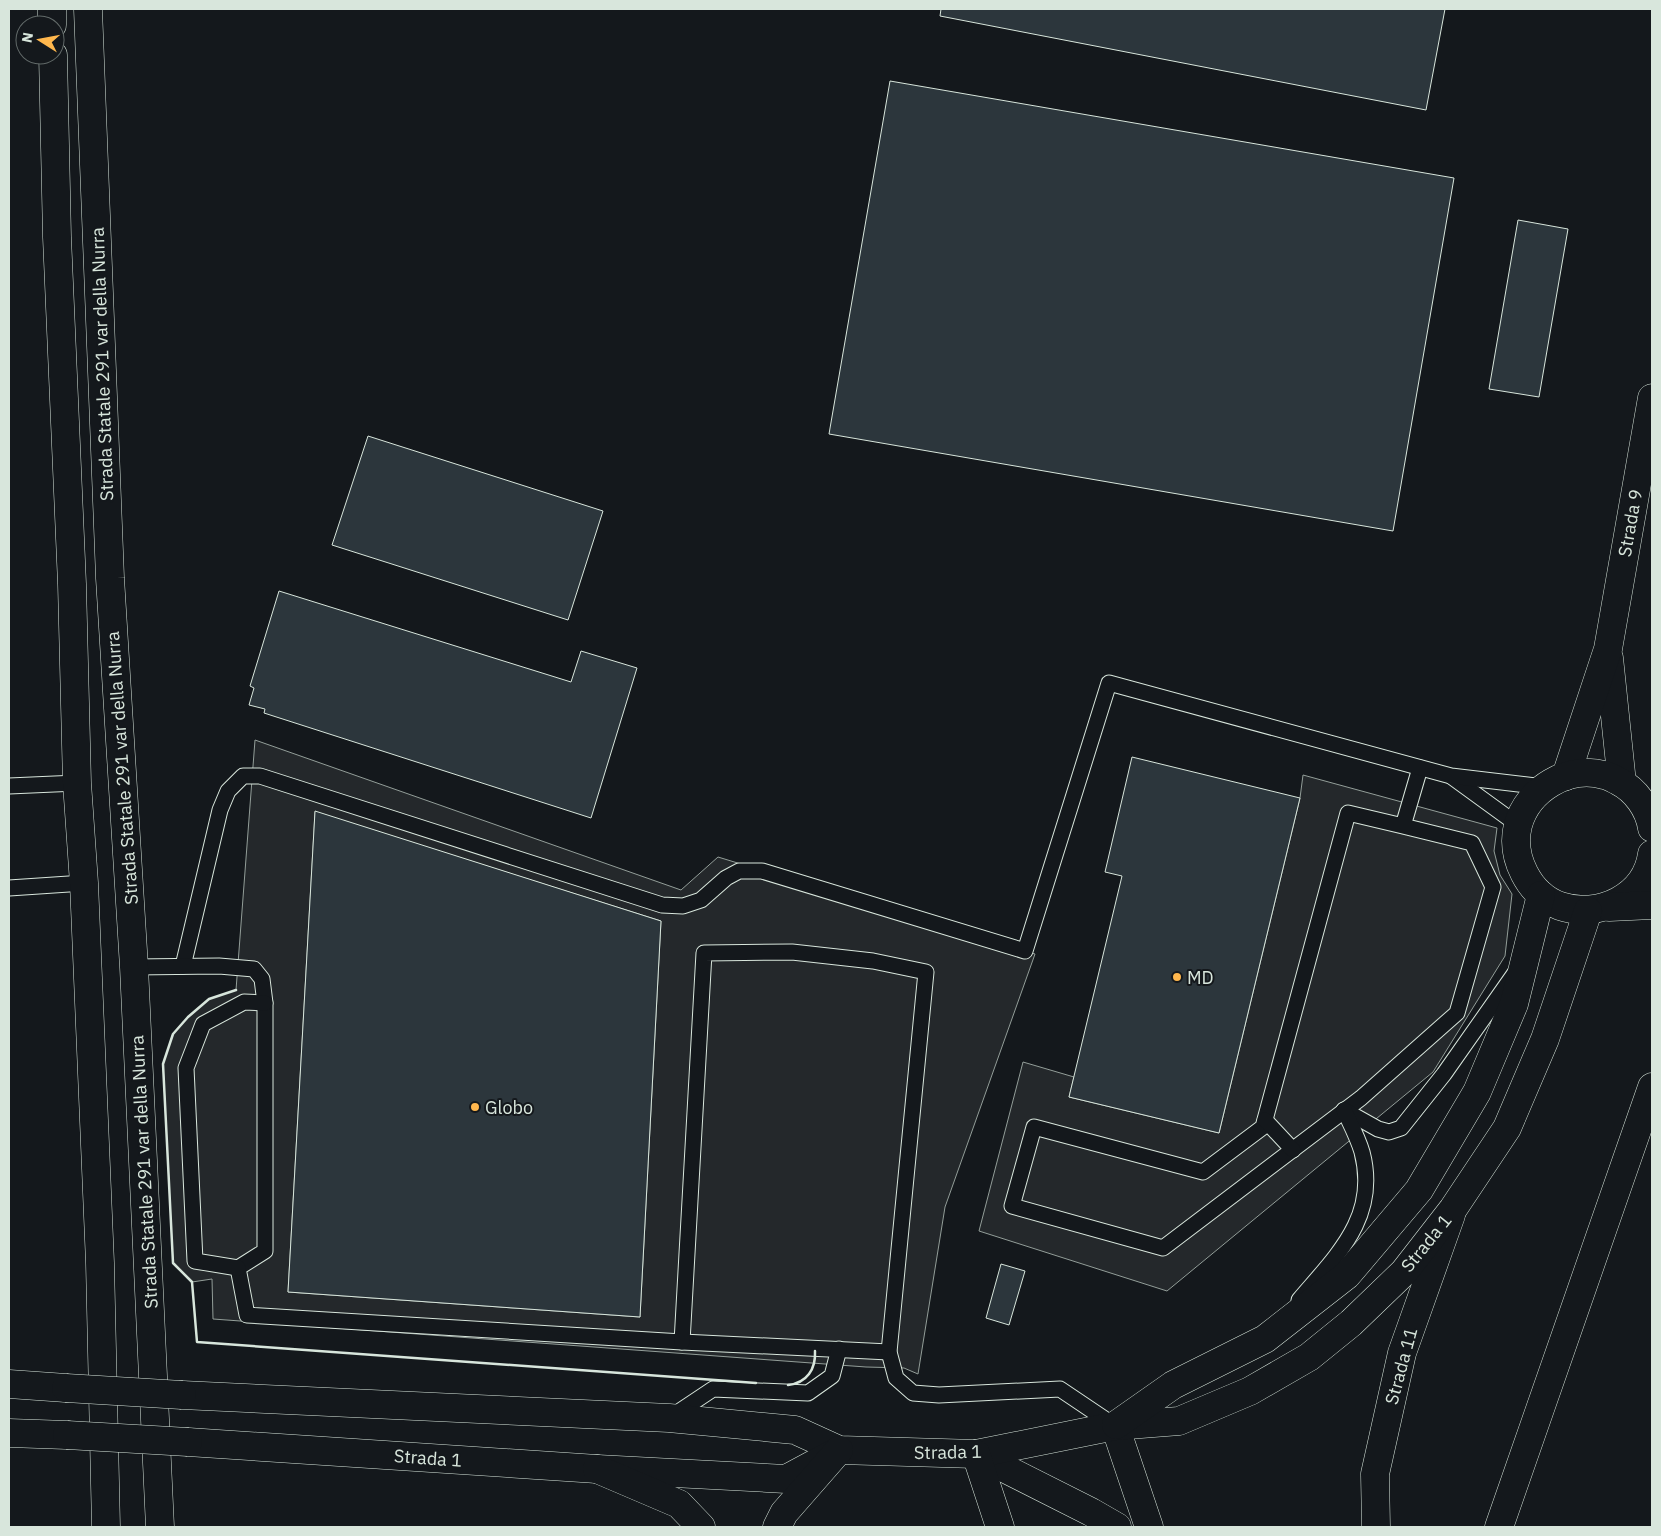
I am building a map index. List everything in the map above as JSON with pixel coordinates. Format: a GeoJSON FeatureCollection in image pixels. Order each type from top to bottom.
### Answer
{"type":"FeatureCollection","features":[{"type":"Feature","properties":{"kind":"street","name":"Strada Statale 291 var della Nurra"},"geometry":{"type":"LineString","coordinates":[[88,9],[110,568],[134,967],[160,1527]]}},
{"type":"Feature","properties":{"kind":"street"},"geometry":{"type":"LineString","coordinates":[[53,65],[57,238],[78,783],[100,1264],[106,1527]]}},
{"type":"Feature","properties":{"kind":"street","name":"Strada 9"},"geometry":{"type":"LineString","coordinates":[[1555,781],[1608,649],[1652,398]]}},
{"type":"Feature","properties":{"kind":"street","name":"Strada 9"},"geometry":{"type":"LineString","coordinates":[[1608,649],[1622,783]]}},
{"type":"Feature","properties":{"kind":"street"},"geometry":{"type":"LineString","coordinates":[[1652,823],[1644,805],[1622,783],[1604,775],[1585,772],[1555,781],[1528,804],[1518,825],[1517,844],[1520,863],[1528,880],[1541,895],[1555,904],[1571,910],[1652,905]]}},
{"type":"Feature","properties":{"kind":"street"},"geometry":{"type":"LineString","coordinates":[[1598,909],[1627,896],[1642,881],[1651,862],[1652,854]]}},
{"type":"Feature","properties":{"kind":"street","name":"Strada 1"},"geometry":{"type":"LineString","coordinates":[[1115,1426],[1174,1385],[1265,1340],[1347,1275],[1419,1190],[1477,1092],[1514,1004],[1541,895]]}},
{"type":"Feature","properties":{"kind":"street","name":"Strada 1"},"geometry":{"type":"LineString","coordinates":[[9,1384],[182,1395],[669,1418],[795,1430],[839,1450],[976,1454],[1115,1426],[1179,1421],[1250,1392],[1309,1356],[1351,1323],[1404,1272],[1453,1209],[1507,1128],[1598,909]]}},
{"type":"Feature","properties":{"kind":"street"},"geometry":{"type":"LineString","coordinates":[[1499,1527],[1652,1087]]}},
{"type":"Feature","properties":{"kind":"street","name":"Strada 11"},"geometry":{"type":"LineString","coordinates":[[1376,1527],[1375,1474],[1402,1353],[1453,1209]]}},
{"type":"Feature","properties":{"kind":"street"},"geometry":{"type":"LineString","coordinates":[[1115,1426],[1149,1527]]}},
{"type":"Feature","properties":{"kind":"street","name":"Strada 1"},"geometry":{"type":"LineString","coordinates":[[9,1433],[188,1442],[597,1469],[786,1479],[839,1450]]}},
{"type":"Feature","properties":{"kind":"street"},"geometry":{"type":"LineString","coordinates":[[777,1527],[784,1513],[839,1450]]}},
{"type":"Feature","properties":{"kind":"street"},"geometry":{"type":"LineString","coordinates":[[976,1454],[1000,1527]]}},
{"type":"Feature","properties":{"kind":"street"},"geometry":{"type":"LineString","coordinates":[[976,1454],[1117,1527]]}},
{"type":"Feature","properties":{"kind":"street"},"geometry":{"type":"LineString","coordinates":[[597,1469],[680,1504],[701,1527]]}},
{"type":"Feature","properties":{"kind":"lane"},"geometry":{"type":"LineString","coordinates":[[183,966],[220,810],[228,791],[243,776],[260,776],[662,905],[683,906],[701,900],[726,878],[739,871],[762,871],[1025,951],[1109,682],[1451,776],[1555,781]]}},
{"type":"Feature","properties":{"kind":"lane"},"geometry":{"type":"LineString","coordinates":[[1403,826],[1420,768]]}},
{"type":"Feature","properties":{"kind":"lane"},"geometry":{"type":"LineString","coordinates":[[9,776],[9,786],[78,783]]}},
{"type":"Feature","properties":{"kind":"lane"},"geometry":{"type":"LineString","coordinates":[[1451,776],[1518,825]]}},
{"type":"Feature","properties":{"kind":"lane"},"geometry":{"type":"LineString","coordinates":[[1348,813],[1472,843],[1493,887],[1457,1013],[1361,1098],[1344,1110],[1163,1248],[1012,1206],[1034,1127],[1203,1172],[1263,1127],[1348,813]]}},
{"type":"Feature","properties":{"kind":"lane"},"geometry":{"type":"LineString","coordinates":[[9,888],[84,883]]}},
{"type":"Feature","properties":{"kind":"lane"},"geometry":{"type":"LineString","coordinates":[[682,1342],[704,952],[792,952],[873,961],[926,972],[889,1352],[896,1378],[913,1393],[939,1395],[1060,1389],[1115,1426]]}},
{"type":"Feature","properties":{"kind":"lane"},"geometry":{"type":"LineString","coordinates":[[1344,1110],[1378,1129],[1389,1132],[1401,1128],[1444,1074],[1526,957]]}},
{"type":"Feature","properties":{"kind":"lane"},"geometry":{"type":"LineString","coordinates":[[134,967],[219,966],[254,968],[262,979],[265,1003],[265,1251],[238,1268],[195,1261],[186,1068],[203,1024],[244,1002],[265,1003]]}},
{"type":"Feature","properties":{"kind":"lane"},"geometry":{"type":"LineString","coordinates":[[1265,1340],[1335,1258],[1355,1229],[1366,1199],[1366,1175],[1362,1151],[1344,1110]]}},
{"type":"Feature","properties":{"kind":"lane"},"geometry":{"type":"LineString","coordinates":[[1265,1120],[1293,1150]]}},
{"type":"Feature","properties":{"kind":"lane"},"geometry":{"type":"LineString","coordinates":[[238,1268],[247,1315],[682,1342],[889,1352]]}},
{"type":"Feature","properties":{"kind":"lane"},"geometry":{"type":"LineString","coordinates":[[669,1418],[713,1389],[808,1393],[832,1376],[839,1349]]}},
{"type":"Feature","properties":{"kind":"shaded area"},"geometry":{"type":"Polygon","coordinates":[[[255,740],[681,890],[718,857],[1035,954],[945,1207],[918,1374],[904,1368],[866,1367],[213,1319],[212,1279],[192,1282],[173,1263],[163,1064],[173,1034],[188,1017],[209,999],[236,990],[255,740]],[[315,812],[288,1292],[640,1317],[661,921],[315,812]]]}},
{"type":"Feature","properties":{"kind":"shaded area"},"geometry":{"type":"Polygon","coordinates":[[[1303,775],[1497,828],[1494,851],[1500,875],[1512,894],[1505,956],[1433,1072],[1167,1291],[979,1231],[1023,1062],[1074,1077],[1069,1097],[1219,1133],[1300,798],[1303,775]]]}},
{"type":"Feature","properties":{"kind":"building"},"geometry":{"type":"Polygon","coordinates":[[[941,9],[1445,9],[1426,110],[940,16],[941,9]]]}},
{"type":"Feature","properties":{"kind":"building"},"geometry":{"type":"Polygon","coordinates":[[[890,81],[1454,178],[1393,531],[829,434],[890,81]]]}},
{"type":"Feature","properties":{"kind":"building"},"geometry":{"type":"Polygon","coordinates":[[[1518,220],[1568,229],[1539,397],[1489,389],[1518,220]]]}},
{"type":"Feature","properties":{"kind":"building"},"geometry":{"type":"Polygon","coordinates":[[[368,436],[603,511],[568,620],[332,545],[368,436]]]}},
{"type":"Feature","properties":{"kind":"building"},"geometry":{"type":"Polygon","coordinates":[[[279,591],[571,682],[581,651],[637,668],[591,818],[264,713],[265,709],[249,705],[254,688],[250,686],[279,591]]]}},
{"type":"Feature","properties":{"kind":"building","name":"MD"},"geometry":{"type":"Polygon","coordinates":[[[1132,757],[1300,798],[1219,1133],[1069,1097],[1122,876],[1105,872],[1132,757]]]}},
{"type":"Feature","properties":{"kind":"building","name":"Globo"},"geometry":{"type":"Polygon","coordinates":[[[315,811],[661,921],[640,1317],[288,1292],[315,811]]]}},
{"type":"Feature","properties":{"kind":"building"},"geometry":{"type":"Polygon","coordinates":[[[1001,1264],[1025,1271],[1009,1325],[986,1318],[1001,1264]]]}},
{"type":"Feature","properties":{"kind":"wall"},"geometry":{"type":"LineString","coordinates":[[236,990],[209,999],[188,1017],[173,1034],[163,1064],[173,1263],[192,1282],[197,1342],[756,1383]]}},
{"type":"Feature","properties":{"kind":"wall"},"geometry":{"type":"LineString","coordinates":[[788,1385],[795,1384],[809,1374],[814,1364],[815,1351]]}},
{"type":"Feature","properties":{"kind":"place","name":"MD"},"geometry":{"type":"Point","coordinates":[1177,977]}},
{"type":"Feature","properties":{"kind":"place","name":"Globo"},"geometry":{"type":"Point","coordinates":[475,1107]}}]}
